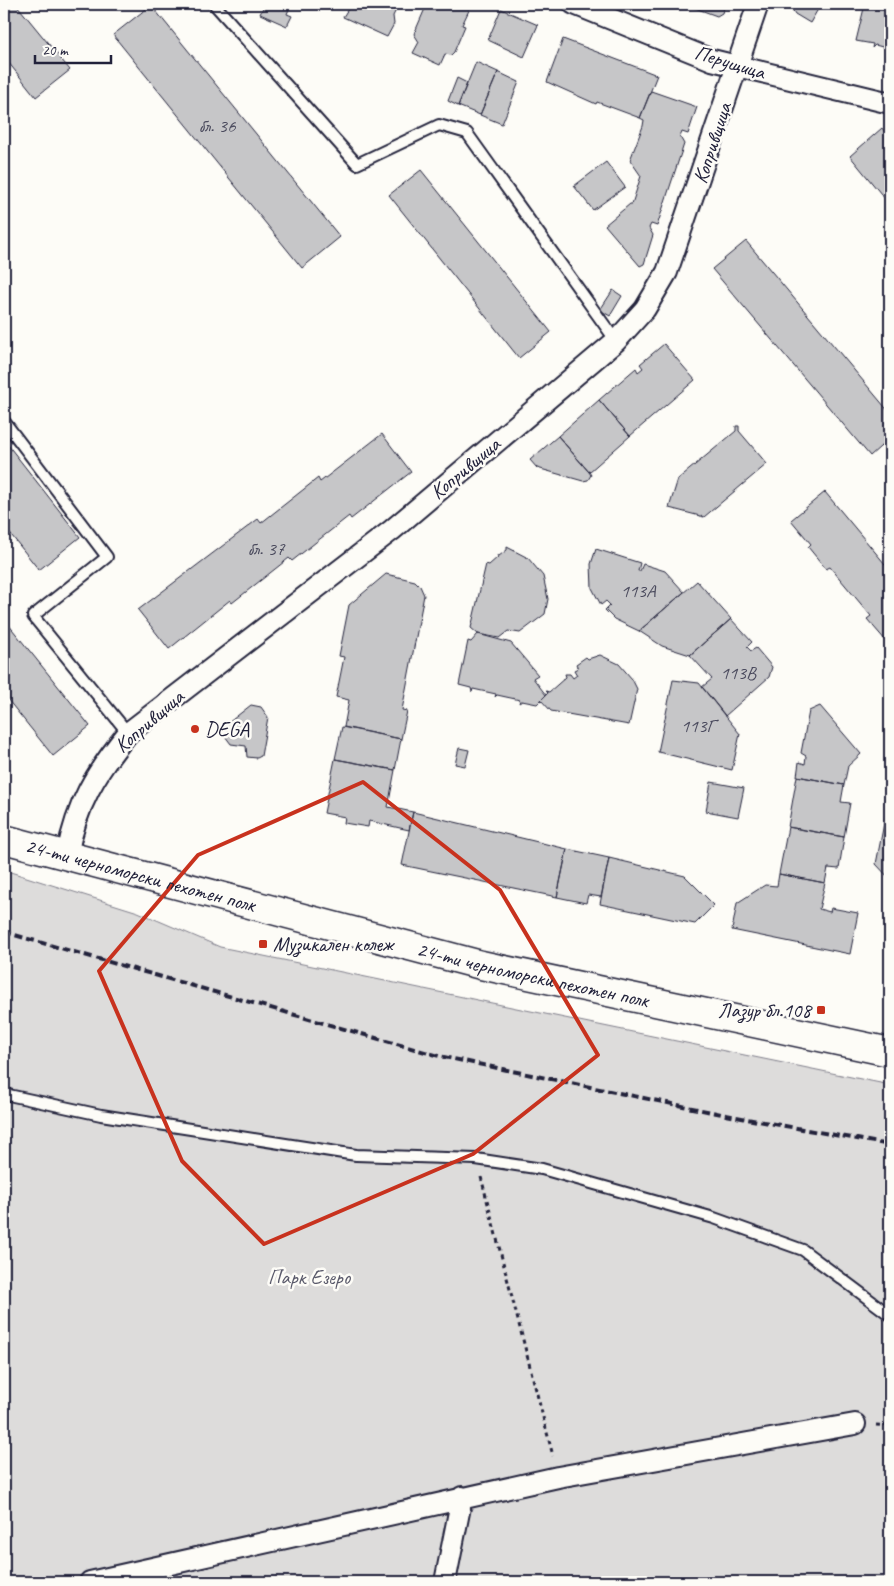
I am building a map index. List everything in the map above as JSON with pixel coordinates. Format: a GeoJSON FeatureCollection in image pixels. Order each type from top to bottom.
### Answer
{"type":"FeatureCollection","features":[{"type":"Feature","properties":{"kind":"main road","name":"24-ти черноморски пехотен полк"},"geometry":{"type":"LineString","coordinates":[[4,839],[481,965],[890,1052]]}},
{"type":"Feature","properties":{"kind":"street","name":"Перущица"},"geometry":{"type":"LineString","coordinates":[[574,4],[712,60],[890,103]]}},
{"type":"Feature","properties":{"kind":"street","name":"Копривщица"},"geometry":{"type":"LineString","coordinates":[[67,855],[72,827],[84,799],[102,765],[128,733],[392,530],[616,341],[646,309],[667,272],[758,4]]}},
{"type":"Feature","properties":{"kind":"street"},"geometry":{"type":"LineString","coordinates":[[90,1582],[462,1497],[558,1477],[855,1424]]}},
{"type":"Feature","properties":{"kind":"street"},"geometry":{"type":"LineString","coordinates":[[445,1582],[462,1497]]}},
{"type":"Feature","properties":{"kind":"lane"},"geometry":{"type":"LineString","coordinates":[[214,4],[357,164],[439,125],[466,133],[616,341]]}},
{"type":"Feature","properties":{"kind":"lane"},"geometry":{"type":"LineString","coordinates":[[4,421],[107,557],[32,616],[128,733]]}},
{"type":"Feature","properties":{"kind":"lane"},"geometry":{"type":"LineString","coordinates":[[4,1094],[101,1115],[356,1155],[476,1159],[542,1169],[714,1218],[803,1250],[890,1315]]}},
{"type":"Feature","properties":{"kind":"path"},"geometry":{"type":"LineString","coordinates":[[476,1159],[558,1477]]}},
{"type":"Feature","properties":{"kind":"highlighted area"},"geometry":{"type":"Polygon","coordinates":[[[363,782],[500,890],[598,1055],[473,1154],[264,1244],[182,1161],[99,971],[198,855],[363,782]]]}},
{"type":"Feature","properties":{"kind":"green space","name":"Парк Езеро"},"geometry":{"type":"Polygon","coordinates":[[[4,870],[138,912],[220,947],[890,1085],[890,1582],[4,1582],[4,870]]]}},
{"type":"Feature","properties":{"kind":"building"},"geometry":{"type":"Polygon","coordinates":[[[4,4],[16,4],[70,70],[36,97],[4,57],[4,4]]]}},
{"type":"Feature","properties":{"kind":"building"},"geometry":{"type":"Polygon","coordinates":[[[265,4],[291,4],[287,14],[292,16],[287,26],[260,14],[265,4]]]}},
{"type":"Feature","properties":{"kind":"building"},"geometry":{"type":"Polygon","coordinates":[[[351,4],[399,4],[393,16],[394,24],[387,37],[343,17],[351,4]]]}},
{"type":"Feature","properties":{"kind":"building"},"geometry":{"type":"Polygon","coordinates":[[[427,4],[472,4],[462,25],[465,26],[454,52],[451,55],[445,54],[440,65],[413,53],[419,42],[414,34],[427,4]]]}},
{"type":"Feature","properties":{"kind":"building"},"geometry":{"type":"Polygon","coordinates":[[[684,4],[725,4],[722,13],[717,16],[684,4]]]}},
{"type":"Feature","properties":{"kind":"building"},"geometry":{"type":"Polygon","coordinates":[[[795,4],[821,4],[810,23],[795,14],[792,9],[795,4]]]}},
{"type":"Feature","properties":{"kind":"building"},"geometry":{"type":"Polygon","coordinates":[[[865,4],[890,4],[890,49],[875,45],[872,48],[873,44],[856,41],[865,4]]]}},
{"type":"Feature","properties":{"kind":"building"},"geometry":{"type":"Polygon","coordinates":[[[151,5],[340,237],[302,268],[113,35],[151,5]]]}},
{"type":"Feature","properties":{"kind":"building"},"geometry":{"type":"Polygon","coordinates":[[[501,9],[538,25],[524,57],[488,40],[501,9]]]}},
{"type":"Feature","properties":{"kind":"building"},"geometry":{"type":"Polygon","coordinates":[[[563,39],[657,75],[640,118],[597,102],[596,104],[547,82],[563,39]]]}},
{"type":"Feature","properties":{"kind":"building"},"geometry":{"type":"Polygon","coordinates":[[[476,62],[498,72],[480,115],[458,106],[476,62]]]}},
{"type":"Feature","properties":{"kind":"building"},"geometry":{"type":"Polygon","coordinates":[[[498,72],[519,82],[502,124],[480,115],[498,72]]]}},
{"type":"Feature","properties":{"kind":"building"},"geometry":{"type":"Polygon","coordinates":[[[457,78],[467,83],[458,106],[448,101],[457,78]]]}},
{"type":"Feature","properties":{"kind":"building"},"geometry":{"type":"Polygon","coordinates":[[[651,91],[697,107],[688,134],[682,132],[680,137],[684,144],[657,226],[651,224],[649,228],[653,235],[644,264],[640,266],[605,225],[632,204],[641,176],[630,160],[643,126],[644,120],[640,118],[651,91]]]}},
{"type":"Feature","properties":{"kind":"building"},"geometry":{"type":"Polygon","coordinates":[[[882,128],[890,138],[890,205],[850,156],[882,128]]]}},
{"type":"Feature","properties":{"kind":"building"},"geometry":{"type":"Polygon","coordinates":[[[606,162],[625,187],[593,210],[574,186],[606,162]]]}},
{"type":"Feature","properties":{"kind":"building"},"geometry":{"type":"Polygon","coordinates":[[[421,170],[551,332],[519,358],[389,195],[421,170]]]}},
{"type":"Feature","properties":{"kind":"building"},"geometry":{"type":"Polygon","coordinates":[[[746,241],[890,413],[890,438],[870,456],[712,269],[746,241]]]}},
{"type":"Feature","properties":{"kind":"building"},"geometry":{"type":"Polygon","coordinates":[[[613,290],[622,296],[610,316],[600,310],[613,290]]]}},
{"type":"Feature","properties":{"kind":"building"},"geometry":{"type":"Polygon","coordinates":[[[664,344],[695,380],[630,436],[599,400],[636,368],[638,372],[643,368],[640,364],[664,344]]]}},
{"type":"Feature","properties":{"kind":"building"},"geometry":{"type":"Polygon","coordinates":[[[599,400],[630,436],[589,472],[558,436],[599,400]]]}},
{"type":"Feature","properties":{"kind":"building"},"geometry":{"type":"Polygon","coordinates":[[[736,426],[739,426],[739,431],[767,464],[704,517],[669,508],[678,479],[736,431],[736,426]]]}},
{"type":"Feature","properties":{"kind":"building"},"geometry":{"type":"Polygon","coordinates":[[[382,434],[411,472],[351,519],[349,516],[292,561],[289,558],[232,603],[230,600],[169,649],[138,610],[258,519],[261,523],[318,478],[320,482],[382,434]]]}},
{"type":"Feature","properties":{"kind":"building"},"geometry":{"type":"Polygon","coordinates":[[[558,436],[589,472],[591,475],[588,480],[583,481],[537,468],[530,460],[558,436]]]}},
{"type":"Feature","properties":{"kind":"building"},"geometry":{"type":"Polygon","coordinates":[[[4,440],[80,537],[39,570],[4,526],[4,440]]]}},
{"type":"Feature","properties":{"kind":"building"},"geometry":{"type":"Polygon","coordinates":[[[825,492],[890,570],[890,640],[886,641],[867,619],[871,616],[830,567],[826,569],[808,547],[811,544],[791,520],[825,492]]]}},
{"type":"Feature","properties":{"kind":"building"},"geometry":{"type":"Polygon","coordinates":[[[507,547],[528,558],[543,576],[548,599],[545,614],[520,633],[508,631],[499,638],[478,634],[471,628],[486,564],[489,565],[498,557],[497,555],[499,556],[507,550],[507,547]]]}},
{"type":"Feature","properties":{"kind":"building"},"geometry":{"type":"Polygon","coordinates":[[[596,549],[640,563],[638,571],[640,571],[643,564],[665,571],[684,592],[639,631],[614,619],[605,610],[610,605],[606,601],[601,605],[592,588],[591,564],[596,549]]]}},
{"type":"Feature","properties":{"kind":"building"},"geometry":{"type":"Polygon","coordinates":[[[386,574],[415,581],[420,586],[424,595],[402,710],[407,711],[401,739],[344,727],[349,700],[336,697],[344,657],[339,656],[349,605],[386,574]]]}},
{"type":"Feature","properties":{"kind":"building"},"geometry":{"type":"Polygon","coordinates":[[[697,581],[731,619],[690,655],[662,646],[639,631],[697,581]]]}},
{"type":"Feature","properties":{"kind":"building"},"geometry":{"type":"Polygon","coordinates":[[[4,619],[90,726],[53,756],[4,695],[4,619]]]}},
{"type":"Feature","properties":{"kind":"building"},"geometry":{"type":"Polygon","coordinates":[[[731,619],[752,642],[747,647],[751,651],[756,648],[772,667],[769,677],[725,716],[702,687],[712,679],[690,655],[731,619]]]}},
{"type":"Feature","properties":{"kind":"building"},"geometry":{"type":"Polygon","coordinates":[[[478,634],[511,643],[538,675],[533,678],[546,695],[537,704],[522,701],[519,703],[520,700],[497,695],[495,697],[496,694],[473,689],[472,692],[471,688],[459,685],[468,641],[471,642],[478,634]]]}},
{"type":"Feature","properties":{"kind":"building"},"geometry":{"type":"Polygon","coordinates":[[[600,655],[619,664],[632,679],[637,689],[629,725],[551,711],[541,700],[548,693],[546,691],[549,692],[566,677],[565,674],[570,674],[573,678],[577,675],[574,670],[578,668],[576,664],[586,657],[588,659],[600,655]]]}},
{"type":"Feature","properties":{"kind":"building"},"geometry":{"type":"Polygon","coordinates":[[[673,680],[699,683],[740,734],[732,770],[658,752],[673,680]]]}},
{"type":"Feature","properties":{"kind":"building"},"geometry":{"type":"Polygon","coordinates":[[[251,705],[261,707],[268,717],[261,756],[257,758],[247,757],[246,746],[231,744],[222,732],[223,727],[251,705]]]}},
{"type":"Feature","properties":{"kind":"building"},"geometry":{"type":"Polygon","coordinates":[[[820,706],[861,754],[848,766],[844,785],[797,776],[799,762],[805,764],[806,756],[801,753],[809,711],[820,706]]]}},
{"type":"Feature","properties":{"kind":"building"},"geometry":{"type":"Polygon","coordinates":[[[342,727],[401,739],[395,770],[335,759],[342,727]]]}},
{"type":"Feature","properties":{"kind":"building"},"geometry":{"type":"Polygon","coordinates":[[[459,748],[469,750],[465,766],[455,764],[459,748]]]}},
{"type":"Feature","properties":{"kind":"building"},"geometry":{"type":"Polygon","coordinates":[[[335,759],[395,770],[388,807],[413,812],[409,830],[369,821],[368,827],[344,823],[345,817],[324,813],[335,759]]]}},
{"type":"Feature","properties":{"kind":"building"},"geometry":{"type":"Polygon","coordinates":[[[797,776],[844,785],[841,802],[850,803],[844,837],[788,827],[797,776]]]}},
{"type":"Feature","properties":{"kind":"building"},"geometry":{"type":"Polygon","coordinates":[[[711,782],[744,788],[738,817],[706,811],[711,782]]]}},
{"type":"Feature","properties":{"kind":"building"},"geometry":{"type":"Polygon","coordinates":[[[890,809],[890,879],[876,864],[886,813],[890,809]]]}},
{"type":"Feature","properties":{"kind":"building"},"geometry":{"type":"Polygon","coordinates":[[[413,812],[567,849],[557,897],[402,865],[413,812]]]}},
{"type":"Feature","properties":{"kind":"building"},"geometry":{"type":"Polygon","coordinates":[[[788,827],[844,837],[839,869],[828,868],[825,883],[779,874],[788,827]]]}},
{"type":"Feature","properties":{"kind":"building"},"geometry":{"type":"Polygon","coordinates":[[[567,849],[609,858],[601,897],[588,895],[586,903],[557,897],[567,849]]]}},
{"type":"Feature","properties":{"kind":"building"},"geometry":{"type":"Polygon","coordinates":[[[609,858],[685,876],[714,905],[695,924],[600,904],[609,858]]]}},
{"type":"Feature","properties":{"kind":"building"},"geometry":{"type":"Polygon","coordinates":[[[779,874],[825,883],[819,909],[830,912],[831,908],[858,913],[850,954],[732,930],[737,903],[765,885],[777,886],[779,874]]]}},
{"type":"Feature","properties":{"kind":"railway"},"geometry":{"type":"LineString","coordinates":[[4,932],[439,1056],[736,1117],[890,1145]]}},
{"type":"Feature","properties":{"kind":"place","name":"DEGA"},"geometry":{"type":"Point","coordinates":[195,729]}},
{"type":"Feature","properties":{"kind":"place","name":"Музикален колеж"},"geometry":{"type":"Point","coordinates":[263,944]}},
{"type":"Feature","properties":{"kind":"place","name":"Лазур бл.108"},"geometry":{"type":"Point","coordinates":[821,1010]}}]}
